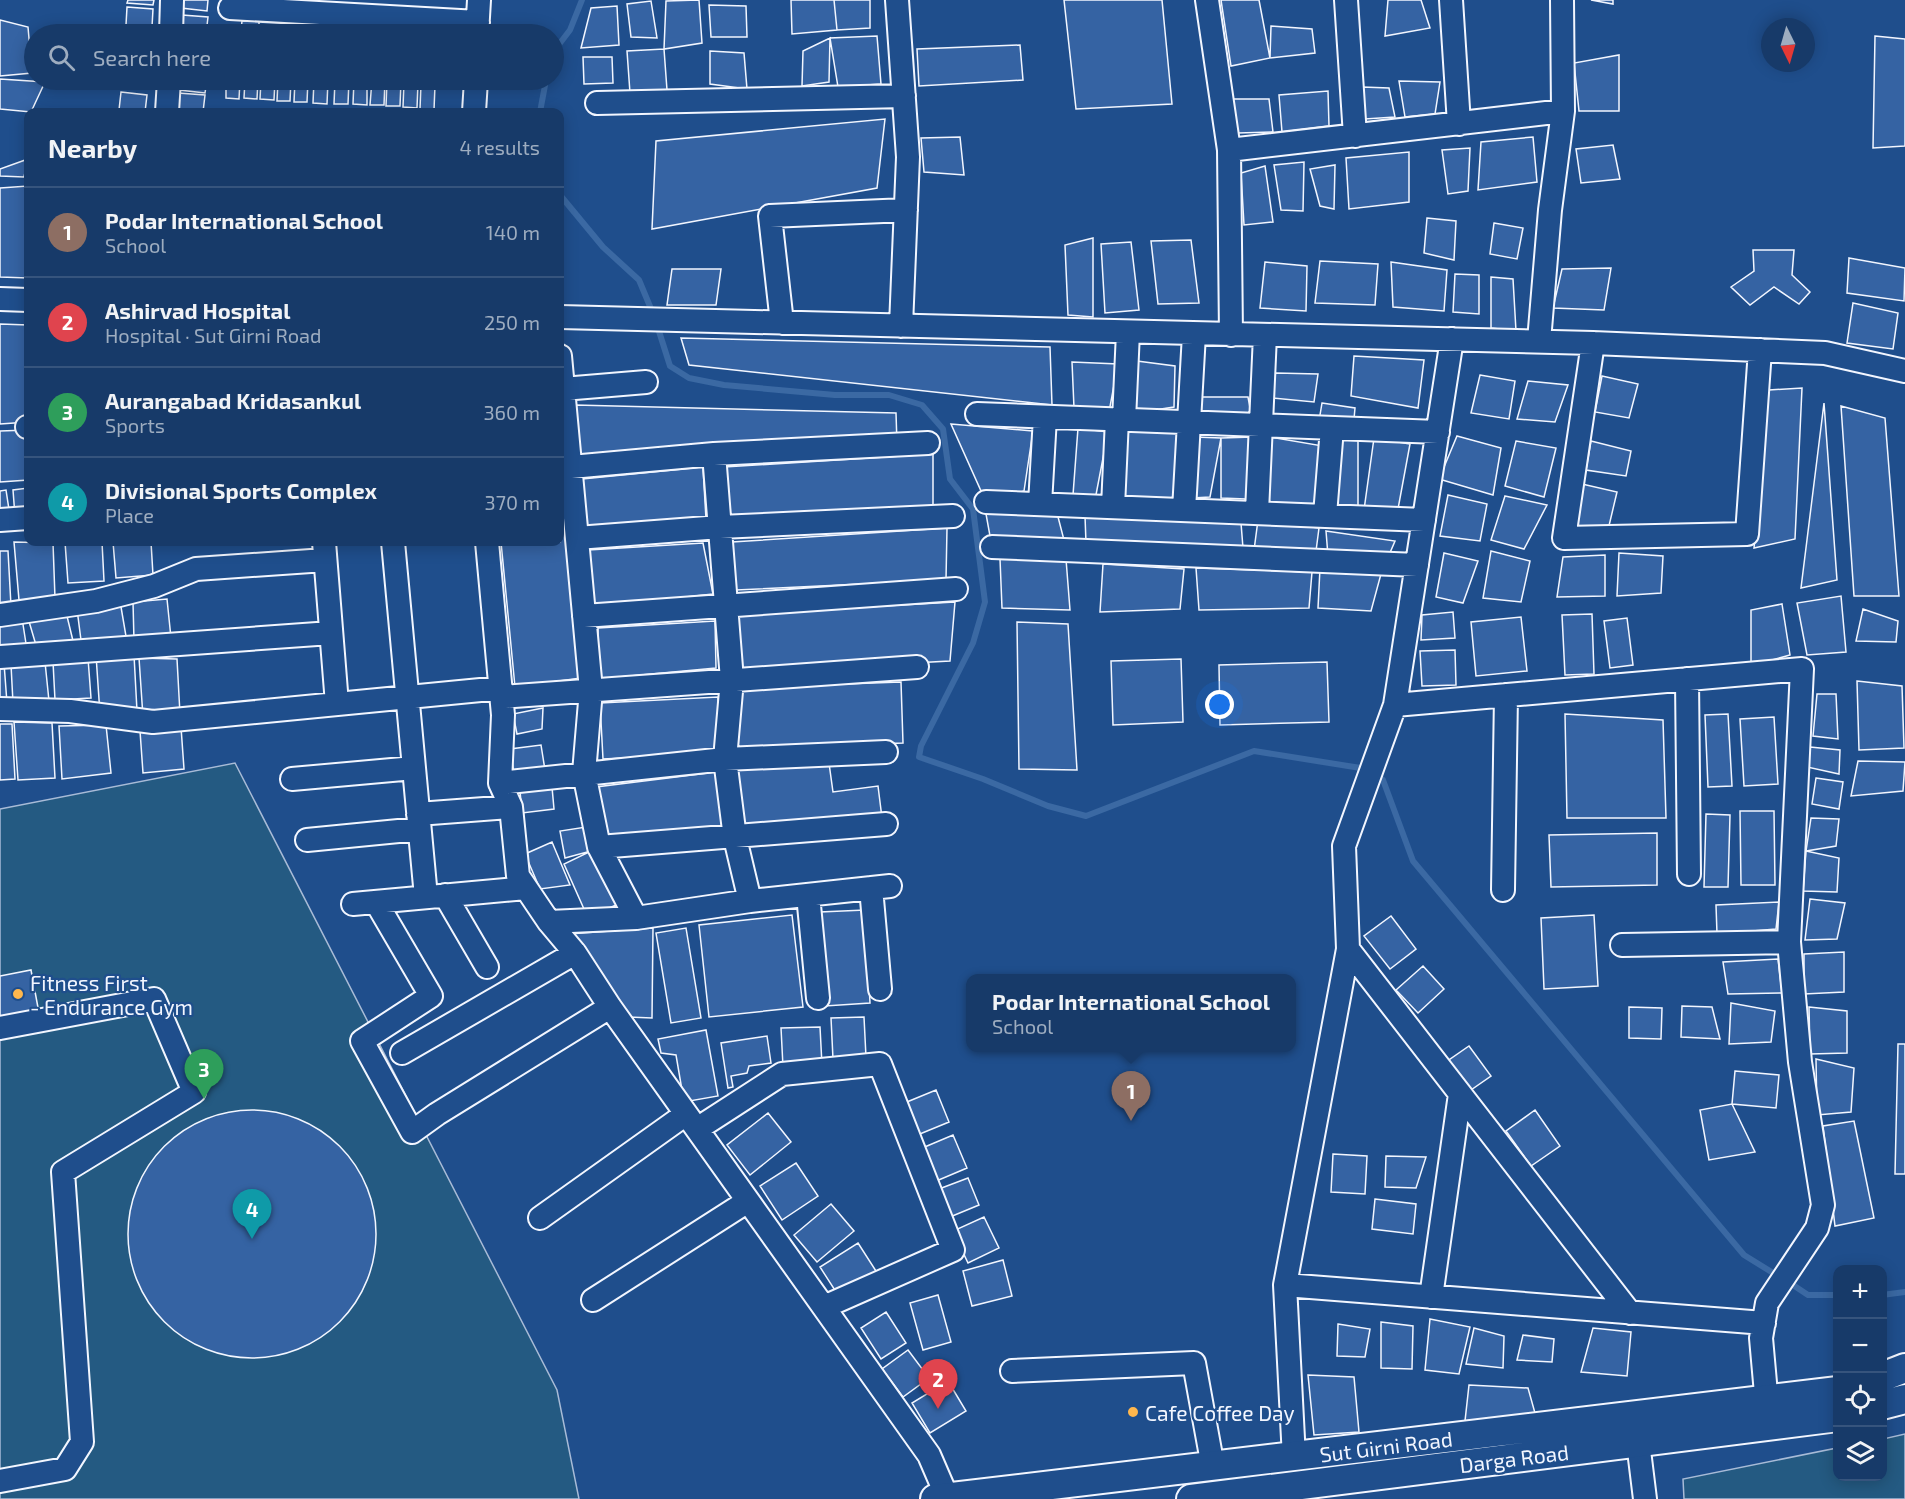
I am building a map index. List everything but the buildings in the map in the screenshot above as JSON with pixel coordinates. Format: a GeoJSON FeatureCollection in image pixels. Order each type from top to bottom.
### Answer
{"type":"FeatureCollection","features":[{"type":"Feature","properties":{"kind":"main road"},"geometry":{"type":"LineString","coordinates":[[1887,1375],[1905,1368]]}},
{"type":"Feature","properties":{"kind":"main road"},"geometry":{"type":"LineString","coordinates":[[1768,1413],[1833,1393]]}},
{"type":"Feature","properties":{"kind":"main road"},"geometry":{"type":"LineString","coordinates":[[1887,1404],[1905,1399]]}},
{"type":"Feature","properties":{"kind":"main road","name":"Darga Road"},"geometry":{"type":"LineString","coordinates":[[1191,1499],[1636,1429],[1768,1413],[1833,1417]]}},
{"type":"Feature","properties":{"kind":"main road","name":"Sut Girni Road"},"geometry":{"type":"LineString","coordinates":[[943,1498],[1294,1458],[1636,1429]]}},
{"type":"Feature","properties":{"kind":"street"},"geometry":{"type":"LineString","coordinates":[[171,24],[172,0]]}},
{"type":"Feature","properties":{"kind":"street"},"geometry":{"type":"LineString","coordinates":[[897,0],[908,157],[901,326]]}},
{"type":"Feature","properties":{"kind":"street"},"geometry":{"type":"LineString","coordinates":[[1207,0],[1229,150],[1231,335]]}},
{"type":"Feature","properties":{"kind":"street"},"geometry":{"type":"LineString","coordinates":[[1346,0],[1355,136]]}},
{"type":"Feature","properties":{"kind":"street"},"geometry":{"type":"LineString","coordinates":[[1451,0],[1459,124]]}},
{"type":"Feature","properties":{"kind":"street"},"geometry":{"type":"LineString","coordinates":[[1539,341],[1550,210],[1563,111],[1562,0]]}},
{"type":"Feature","properties":{"kind":"street"},"geometry":{"type":"LineString","coordinates":[[230,8],[281,5],[478,19]]}},
{"type":"Feature","properties":{"kind":"street"},"geometry":{"type":"LineString","coordinates":[[167,108],[168,90]]}},
{"type":"Feature","properties":{"kind":"street"},"geometry":{"type":"LineString","coordinates":[[474,108],[475,90]]}},
{"type":"Feature","properties":{"kind":"street"},"geometry":{"type":"LineString","coordinates":[[597,103],[904,96]]}},
{"type":"Feature","properties":{"kind":"street"},"geometry":{"type":"LineString","coordinates":[[1229,150],[1563,111]]}},
{"type":"Feature","properties":{"kind":"street"},"geometry":{"type":"LineString","coordinates":[[782,323],[770,216],[906,210]]}},
{"type":"Feature","properties":{"kind":"street"},"geometry":{"type":"LineString","coordinates":[[0,299],[24,300]]}},
{"type":"Feature","properties":{"kind":"street"},"geometry":{"type":"LineString","coordinates":[[564,317],[1593,343],[1825,353],[1905,371]]}},
{"type":"Feature","properties":{"kind":"street"},"geometry":{"type":"LineString","coordinates":[[1113,507],[1128,333]]}},
{"type":"Feature","properties":{"kind":"street"},"geometry":{"type":"LineString","coordinates":[[1184,510],[1194,334]]}},
{"type":"Feature","properties":{"kind":"street"},"geometry":{"type":"LineString","coordinates":[[1257,513],[1265,336]]}},
{"type":"Feature","properties":{"kind":"street"},"geometry":{"type":"LineString","coordinates":[[1294,1458],[1285,1286],[1348,950],[1344,846],[1395,705],[1452,339]]}},
{"type":"Feature","properties":{"kind":"street"},"geometry":{"type":"LineString","coordinates":[[1593,343],[1564,538],[1747,534],[1760,350]]}},
{"type":"Feature","properties":{"kind":"street"},"geometry":{"type":"LineString","coordinates":[[564,389],[646,382]]}},
{"type":"Feature","properties":{"kind":"street"},"geometry":{"type":"LineString","coordinates":[[977,414],[1438,432]]}},
{"type":"Feature","properties":{"kind":"street"},"geometry":{"type":"LineString","coordinates":[[1040,504],[1045,417]]}},
{"type":"Feature","properties":{"kind":"street"},"geometry":{"type":"LineString","coordinates":[[564,428],[565,467],[577,538],[591,690],[584,773],[599,847],[636,918]]}},
{"type":"Feature","properties":{"kind":"street"},"geometry":{"type":"LineString","coordinates":[[1325,515],[1332,428]]}},
{"type":"Feature","properties":{"kind":"street"},"geometry":{"type":"LineString","coordinates":[[565,467],[714,454],[928,443]]}},
{"type":"Feature","properties":{"kind":"street"},"geometry":{"type":"LineString","coordinates":[[714,454],[732,680],[725,759],[735,838],[750,901]]}},
{"type":"Feature","properties":{"kind":"street"},"geometry":{"type":"LineString","coordinates":[[986,501],[1424,520]]}},
{"type":"Feature","properties":{"kind":"street"},"geometry":{"type":"LineString","coordinates":[[577,538],[720,527],[953,516]]}},
{"type":"Feature","properties":{"kind":"street"},"geometry":{"type":"LineString","coordinates":[[0,520],[24,518]]}},
{"type":"Feature","properties":{"kind":"street"},"geometry":{"type":"LineString","coordinates":[[393,546],[419,821],[435,896],[487,968]]}},
{"type":"Feature","properties":{"kind":"street"},"geometry":{"type":"LineString","coordinates":[[487,546],[501,693],[500,783],[511,807],[518,876],[549,922],[575,953],[610,1007],[929,1455],[943,1498]]}},
{"type":"Feature","properties":{"kind":"street"},"geometry":{"type":"LineString","coordinates":[[992,547],[1417,565]]}},
{"type":"Feature","properties":{"kind":"street"},"geometry":{"type":"LineString","coordinates":[[0,615],[96,601],[154,586],[196,569],[324,551],[337,704]]}},
{"type":"Feature","properties":{"kind":"street"},"geometry":{"type":"LineString","coordinates":[[584,616],[956,589]]}},
{"type":"Feature","properties":{"kind":"street"},"geometry":{"type":"LineString","coordinates":[[0,657],[331,633]]}},
{"type":"Feature","properties":{"kind":"street"},"geometry":{"type":"LineString","coordinates":[[0,709],[70,711],[153,722],[407,697],[591,690],[917,667]]}},
{"type":"Feature","properties":{"kind":"street"},"geometry":{"type":"LineString","coordinates":[[1395,705],[1802,669],[1789,942],[1800,1062],[1823,1205],[1816,1228],[1765,1313],[1761,1338],[1768,1413]]}},
{"type":"Feature","properties":{"kind":"street"},"geometry":{"type":"LineString","coordinates":[[1687,679],[1689,874]]}},
{"type":"Feature","properties":{"kind":"street"},"geometry":{"type":"LineString","coordinates":[[1503,890],[1506,695]]}},
{"type":"Feature","properties":{"kind":"street"},"geometry":{"type":"LineString","coordinates":[[500,783],[725,759],[886,752]]}},
{"type":"Feature","properties":{"kind":"street"},"geometry":{"type":"LineString","coordinates":[[292,779],[414,768]]}},
{"type":"Feature","properties":{"kind":"street"},"geometry":{"type":"LineString","coordinates":[[307,840],[511,807]]}},
{"type":"Feature","properties":{"kind":"street"},"geometry":{"type":"LineString","coordinates":[[599,847],[735,838],[886,824]]}},
{"type":"Feature","properties":{"kind":"street"},"geometry":{"type":"LineString","coordinates":[[549,922],[636,918],[750,901],[880,887],[880,989]]}},
{"type":"Feature","properties":{"kind":"street"},"geometry":{"type":"LineString","coordinates":[[353,904],[526,888]]}},
{"type":"Feature","properties":{"kind":"street"},"geometry":{"type":"LineString","coordinates":[[808,895],[818,998]]}},
{"type":"Feature","properties":{"kind":"street"},"geometry":{"type":"LineString","coordinates":[[376,902],[431,996],[362,1041],[412,1132],[437,1114],[610,1007]]}},
{"type":"Feature","properties":{"kind":"street"},"geometry":{"type":"LineString","coordinates":[[1622,945],[1789,942]]}},
{"type":"Feature","properties":{"kind":"street"},"geometry":{"type":"LineString","coordinates":[[1348,950],[1630,1313]]}},
{"type":"Feature","properties":{"kind":"street"},"geometry":{"type":"LineString","coordinates":[[402,1053],[575,953]]}},
{"type":"Feature","properties":{"kind":"street"},"geometry":{"type":"LineString","coordinates":[[0,1028],[154,999],[194,1092],[63,1172],[82,1442],[65,1469],[0,1481]]}},
{"type":"Feature","properties":{"kind":"street"},"geometry":{"type":"LineString","coordinates":[[540,1218],[692,1122],[782,1074],[880,1064],[953,1250],[824,1307]]}},
{"type":"Feature","properties":{"kind":"street"},"geometry":{"type":"LineString","coordinates":[[1431,1297],[1460,1094]]}},
{"type":"Feature","properties":{"kind":"street"},"geometry":{"type":"LineString","coordinates":[[593,1300],[748,1201]]}},
{"type":"Feature","properties":{"kind":"street"},"geometry":{"type":"LineString","coordinates":[[1285,1286],[1630,1313],[1765,1313]]}},
{"type":"Feature","properties":{"kind":"street"},"geometry":{"type":"LineString","coordinates":[[1012,1371],[1194,1363],[1213,1467]]}},
{"type":"Feature","properties":{"kind":"street"},"geometry":{"type":"LineString","coordinates":[[1636,1429],[1645,1499]]}},
{"type":"Feature","properties":{"kind":"shaded area"},"geometry":{"type":"Polygon","coordinates":[[[235,763],[557,1390],[579,1499],[0,1499],[0,809],[235,763]]]}},
{"type":"Feature","properties":{"kind":"shaded area"},"geometry":{"type":"Polygon","coordinates":[[[1905,1434],[1905,1499],[1684,1499],[1683,1479],[1833,1449],[1833,1481],[1887,1481],[1887,1438],[1905,1434]]]}},
{"type":"Feature","properties":{"kind":"waterway"},"geometry":{"type":"LineString","coordinates":[[564,38],[570,30],[582,0]]}},
{"type":"Feature","properties":{"kind":"waterway"},"geometry":{"type":"LineString","coordinates":[[541,108],[544,90]]}},
{"type":"Feature","properties":{"kind":"waterway"},"geometry":{"type":"LineString","coordinates":[[564,200],[603,247],[639,280],[654,316]]}},
{"type":"Feature","properties":{"kind":"waterway"},"geometry":{"type":"LineString","coordinates":[[657,325],[670,366],[689,378],[724,385],[835,395],[889,395],[922,405],[943,429],[950,479],[973,509],[985,602],[973,643],[921,746],[919,757],[983,779],[1048,806],[1086,816],[1254,751],[1367,769]]}},
{"type":"Feature","properties":{"kind":"waterway"},"geometry":{"type":"LineString","coordinates":[[1376,775],[1383,780],[1413,861],[1744,1255],[1778,1276]]}},
{"type":"Feature","properties":{"kind":"waterway"},"geometry":{"type":"LineString","coordinates":[[1787,1281],[1808,1295],[1833,1295]]}},
{"type":"Feature","properties":{"kind":"waterway"},"geometry":{"type":"LineString","coordinates":[[1887,1294],[1905,1292]]}},
{"type":"Feature","properties":{"kind":"place","name":"Fitness First - Endurance Gym"},"geometry":{"type":"Point","coordinates":[18,994]}},
{"type":"Feature","properties":{"kind":"place","name":"Aurangabad Kridasankul"},"geometry":{"type":"Point","coordinates":[204,1099]}},
{"type":"Feature","properties":{"kind":"place","name":"Podar International School"},"geometry":{"type":"Point","coordinates":[1131,1121]}},
{"type":"Feature","properties":{"kind":"place","name":"Divisional Sports Complex"},"geometry":{"type":"Point","coordinates":[252,1239]}},
{"type":"Feature","properties":{"kind":"place","name":"Ashirvad Hospital"},"geometry":{"type":"Point","coordinates":[938,1409]}},
{"type":"Feature","properties":{"kind":"place","name":"Cafe Coffee Day"},"geometry":{"type":"Point","coordinates":[1133,1412]}}]}
